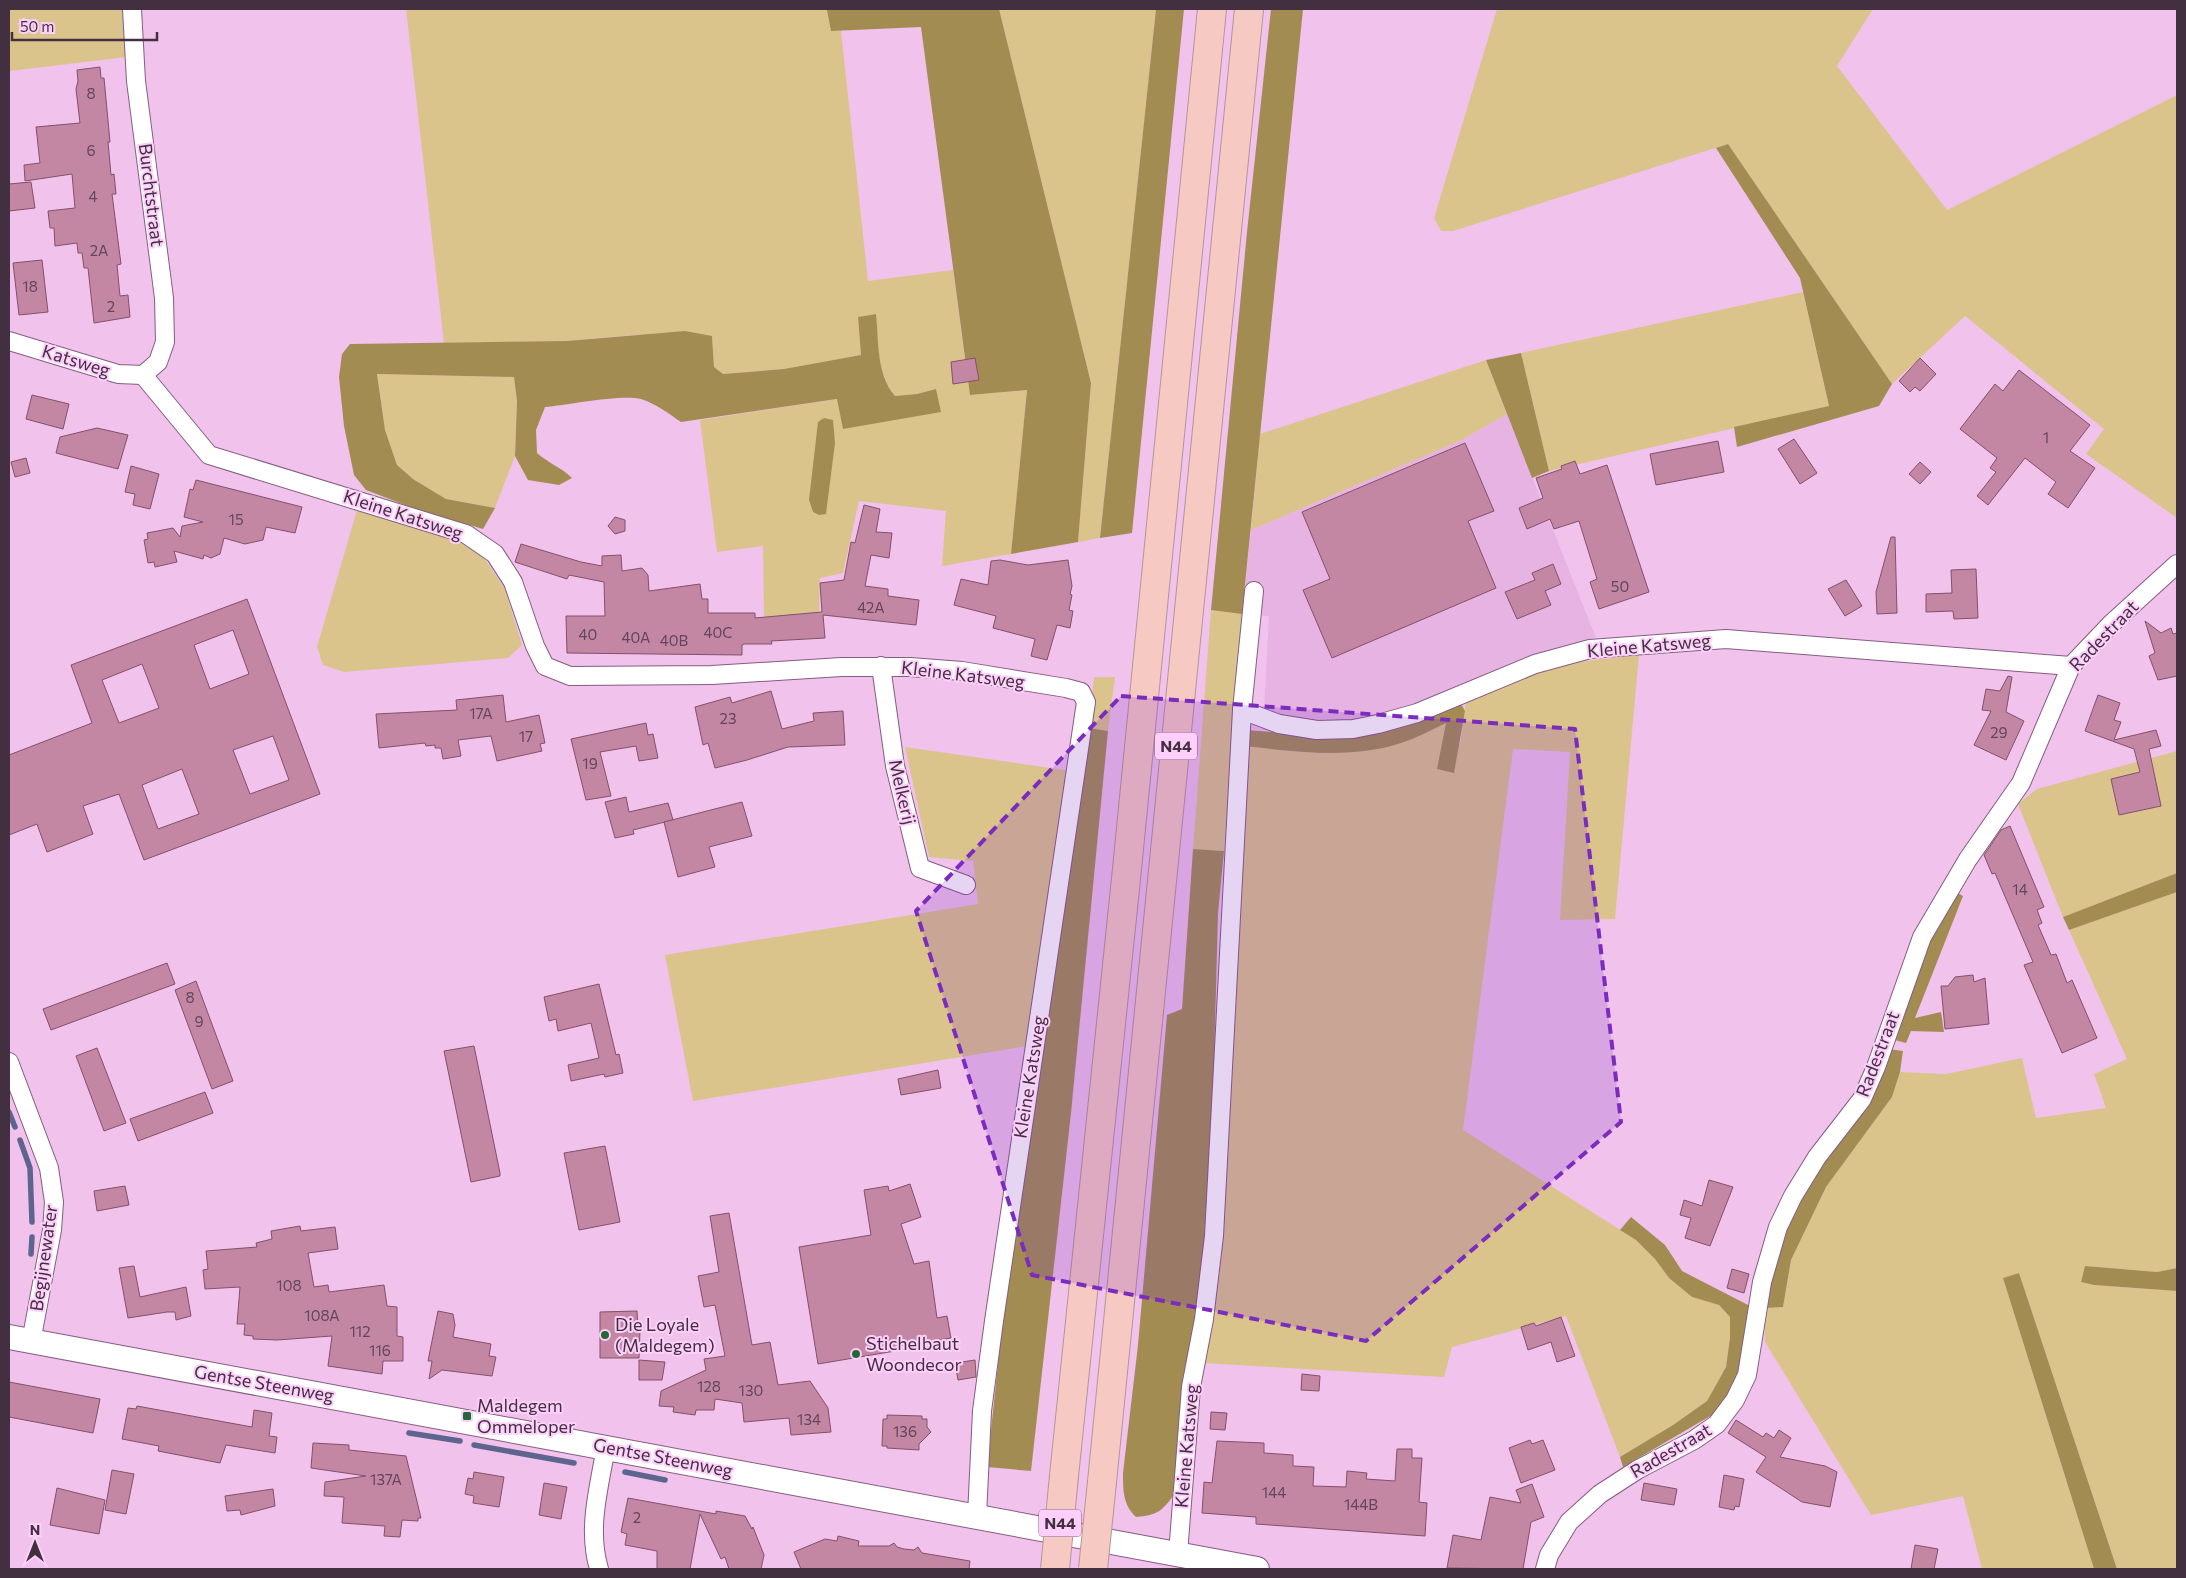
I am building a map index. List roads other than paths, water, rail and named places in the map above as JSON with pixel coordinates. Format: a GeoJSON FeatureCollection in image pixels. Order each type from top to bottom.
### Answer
{"type":"FeatureCollection","features":[{"type":"Feature","properties":{"kind":"highway","name":"N44"},"geometry":{"type":"LineString","coordinates":[[1055,1569],[1127,869],[1212,9]]}},
{"type":"Feature","properties":{"kind":"highway","name":"N44"},"geometry":{"type":"LineString","coordinates":[[1094,1569],[1249,9]]}},
{"type":"Feature","properties":{"kind":"street","name":"Burchtstraat"},"geometry":{"type":"LineString","coordinates":[[132,9],[136,81],[164,298],[165,342],[158,362],[143,375]]}},
{"type":"Feature","properties":{"kind":"street","name":"Katsweg"},"geometry":{"type":"LineString","coordinates":[[9,341],[118,374],[143,375]]}},
{"type":"Feature","properties":{"kind":"street","name":"Kleine Katsweg"},"geometry":{"type":"LineString","coordinates":[[143,375],[208,455],[466,534],[483,544],[495,554],[513,582],[534,646],[545,666],[570,676],[712,675],[881,666],[962,672],[1081,692],[1086,702],[982,1411],[977,1516]]}},
{"type":"Feature","properties":{"kind":"street","name":"Radestraat"},"geometry":{"type":"LineString","coordinates":[[1545,1569],[1549,1555],[1569,1522],[1600,1494],[1637,1470],[1694,1440],[1717,1424],[1735,1400],[1747,1375],[1762,1282],[1778,1227],[1793,1196],[1817,1158],[1862,1099],[1876,1067],[1922,937],[1968,859],[2021,783],[2071,666],[2111,624],[2177,564]]}},
{"type":"Feature","properties":{"kind":"street","name":"Kleine Katsweg"},"geometry":{"type":"LineString","coordinates":[[1178,1554],[1191,1387],[1204,1319],[1214,1236],[1242,710],[1254,592]]}},
{"type":"Feature","properties":{"kind":"street","name":"Kleine Katsweg"},"geometry":{"type":"LineString","coordinates":[[1242,710],[1280,724],[1317,730],[1353,729],[1417,713],[1534,664],[1590,649],[1726,639],[2071,666]]}},
{"type":"Feature","properties":{"kind":"street","name":"Melkerij"},"geometry":{"type":"LineString","coordinates":[[881,666],[895,766],[920,868],[966,885]]}},
{"type":"Feature","properties":{"kind":"street","name":"Begijnewater"},"geometry":{"type":"LineString","coordinates":[[9,1062],[49,1168],[54,1202],[52,1230],[20,1340]]}},
{"type":"Feature","properties":{"kind":"street","name":"Gentse Steenweg"},"geometry":{"type":"LineString","coordinates":[[20,1340],[1257,1569]]}},
{"type":"Feature","properties":{"kind":"street"},"geometry":{"type":"LineString","coordinates":[[599,1569],[594,1551],[593,1529],[606,1447]]}},
{"type":"Feature","properties":{"kind":"waterway"},"geometry":{"type":"LineString","coordinates":[[9,1112],[15,1127]]}},
{"type":"Feature","properties":{"kind":"waterway"},"geometry":{"type":"LineString","coordinates":[[20,1140],[30,1168],[32,1222]]}},
{"type":"Feature","properties":{"kind":"waterway"},"geometry":{"type":"LineString","coordinates":[[31,1254],[32,1237]]}},
{"type":"Feature","properties":{"kind":"waterway"},"geometry":{"type":"LineString","coordinates":[[409,1433],[460,1441]]}},
{"type":"Feature","properties":{"kind":"waterway"},"geometry":{"type":"LineString","coordinates":[[474,1445],[574,1463]]}},
{"type":"Feature","properties":{"kind":"waterway"},"geometry":{"type":"LineString","coordinates":[[625,1472],[665,1480]]}},
{"type":"Feature","properties":{"kind":"place","name":"Die Loyale (Maldegem)"},"geometry":{"type":"Point","coordinates":[605,1335]}},
{"type":"Feature","properties":{"kind":"place","name":"Stichelbaut Woondecor"},"geometry":{"type":"Point","coordinates":[856,1354]}},
{"type":"Feature","properties":{"kind":"place","name":"Maldegem Ommeloper"},"geometry":{"type":"Point","coordinates":[467,1416]}}]}
